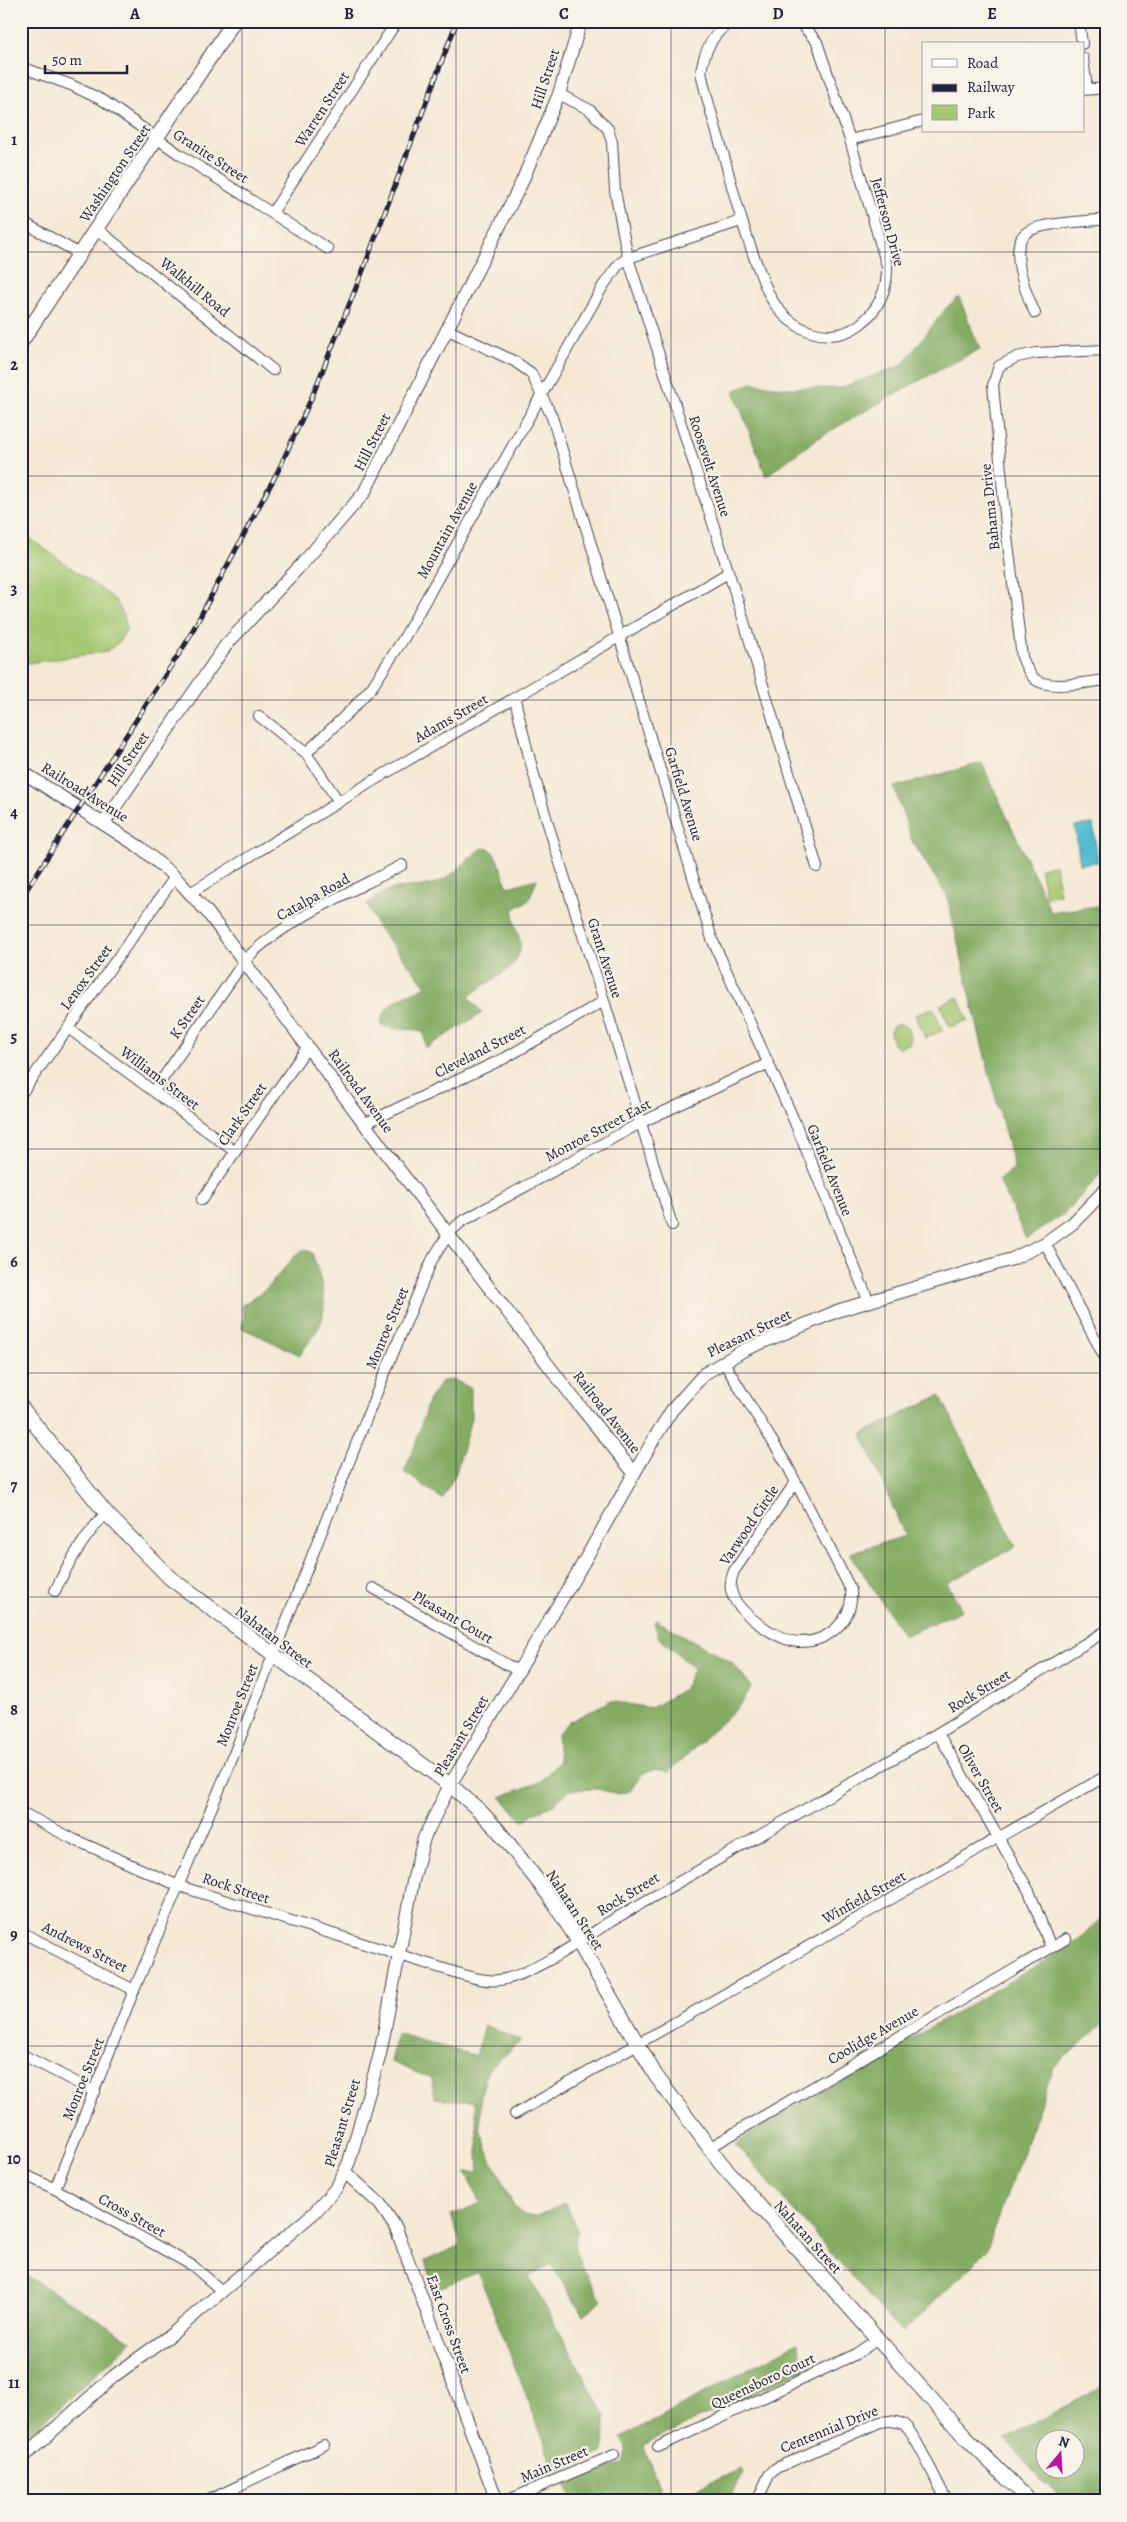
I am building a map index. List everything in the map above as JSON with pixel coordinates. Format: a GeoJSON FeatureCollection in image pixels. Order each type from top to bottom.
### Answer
{"type":"FeatureCollection","features":[{"type":"Feature","properties":{"kind":"main road","name":"Washington Street"},"geometry":{"type":"LineString","coordinates":[[21,342],[234,21]]}},
{"type":"Feature","properties":{"kind":"main road","name":"Nahatan Street"},"geometry":{"type":"LineString","coordinates":[[21,1407],[106,1513],[170,1578],[450,1785],[479,1810],[519,1856],[548,1894],[656,2076],[709,2148],[746,2193],[965,2437],[1030,2501]]}},
{"type":"Feature","properties":{"kind":"street","name":"Warren Street"},"geometry":{"type":"LineString","coordinates":[[272,213],[397,21]]}},
{"type":"Feature","properties":{"kind":"street","name":"Hill Street"},"geometry":{"type":"LineString","coordinates":[[104,823],[226,645],[302,564],[364,493],[521,184],[559,94],[581,21]]}},
{"type":"Feature","properties":{"kind":"street","name":"Jefferson Drive"},"geometry":{"type":"LineString","coordinates":[[732,21],[725,26],[708,47],[703,58],[701,72],[741,221],[774,303],[794,325],[820,335],[850,332],[863,322],[883,296],[888,281],[887,266],[850,140],[817,42],[799,21]]}},
{"type":"Feature","properties":{"kind":"street"},"geometry":{"type":"LineString","coordinates":[[1079,21],[1082,42]]}},
{"type":"Feature","properties":{"kind":"street","name":"Granite Street"},"geometry":{"type":"LineString","coordinates":[[21,67],[90,93],[120,111],[157,139],[328,249]]}},
{"type":"Feature","properties":{"kind":"street"},"geometry":{"type":"LineString","coordinates":[[1084,74],[1085,90],[1106,88]]}},
{"type":"Feature","properties":{"kind":"street","name":"Roosevelt Avenue"},"geometry":{"type":"LineString","coordinates":[[559,94],[590,110],[608,129],[614,154],[615,191],[628,258],[728,573],[817,867]]}},
{"type":"Feature","properties":{"kind":"street"},"geometry":{"type":"LineString","coordinates":[[850,140],[922,121]]}},
{"type":"Feature","properties":{"kind":"street"},"geometry":{"type":"LineString","coordinates":[[1036,313],[1028,298],[1018,261],[1018,247],[1022,237],[1034,229],[1106,219]]}},
{"type":"Feature","properties":{"kind":"street"},"geometry":{"type":"LineString","coordinates":[[21,221],[80,254]]}},
{"type":"Feature","properties":{"kind":"street"},"geometry":{"type":"LineString","coordinates":[[628,258],[741,221]]}},
{"type":"Feature","properties":{"kind":"street","name":"Walkhill Road"},"geometry":{"type":"LineString","coordinates":[[97,229],[273,370]]}},
{"type":"Feature","properties":{"kind":"street","name":"Mountain Avenue"},"geometry":{"type":"LineString","coordinates":[[306,753],[372,687],[404,638],[603,286],[618,264],[628,258]]}},
{"type":"Feature","properties":{"kind":"street","name":"Garfield Avenue"},"geometry":{"type":"LineString","coordinates":[[448,330],[514,361],[531,373],[542,392],[559,435],[712,939],[790,1113],[869,1302]]}},
{"type":"Feature","properties":{"kind":"street","name":"Bahama Drive"},"geometry":{"type":"LineString","coordinates":[[1106,350],[1036,353],[1017,356],[999,366],[993,385],[1007,535],[1022,657],[1035,680],[1045,684],[1106,680]]}},
{"type":"Feature","properties":{"kind":"street","name":"Adams Street"},"geometry":{"type":"LineString","coordinates":[[190,893],[339,802],[728,573]]}},
{"type":"Feature","properties":{"kind":"street","name":"Grant Avenue"},"geometry":{"type":"LineString","coordinates":[[515,699],[524,741],[581,934],[642,1122],[672,1225]]}},
{"type":"Feature","properties":{"kind":"street"},"geometry":{"type":"LineString","coordinates":[[259,716],[306,753],[339,802]]}},
{"type":"Feature","properties":{"kind":"street","name":"Railroad Avenue"},"geometry":{"type":"LineString","coordinates":[[21,771],[104,823],[150,855],[190,893],[245,960],[575,1400],[634,1473]]}},
{"type":"Feature","properties":{"kind":"street","name":"Catalpa Road"},"geometry":{"type":"LineString","coordinates":[[245,960],[254,950],[296,922],[402,865]]}},
{"type":"Feature","properties":{"kind":"street","name":"Lenox Street"},"geometry":{"type":"LineString","coordinates":[[21,1094],[175,877]]}},
{"type":"Feature","properties":{"kind":"street","name":"K Street"},"geometry":{"type":"LineString","coordinates":[[154,1092],[245,960]]}},
{"type":"Feature","properties":{"kind":"street","name":"Cleveland Street"},"geometry":{"type":"LineString","coordinates":[[366,1123],[505,1058],[604,1001]]}},
{"type":"Feature","properties":{"kind":"street","name":"Williams Street"},"geometry":{"type":"LineString","coordinates":[[68,1028],[234,1152]]}},
{"type":"Feature","properties":{"kind":"street","name":"Clark Street"},"geometry":{"type":"LineString","coordinates":[[202,1200],[308,1046]]}},
{"type":"Feature","properties":{"kind":"street","name":"Monroe Street East"},"geometry":{"type":"LineString","coordinates":[[449,1233],[479,1212],[642,1122],[768,1064]]}},
{"type":"Feature","properties":{"kind":"street","name":"Pleasant Street"},"geometry":{"type":"LineString","coordinates":[[21,2459],[114,2376],[172,2334],[315,2212],[328,2199],[346,2173],[380,2054],[424,1838],[450,1785],[672,1410],[704,1374],[723,1361],[789,1330],[840,1310],[1012,1259],[1045,1243],[1073,1223],[1106,1189]]}},
{"type":"Feature","properties":{"kind":"street","name":"Monroe Street"},"geometry":{"type":"LineString","coordinates":[[55,2189],[134,1990],[179,1886],[273,1656],[424,1278],[432,1260],[449,1233]]}},
{"type":"Feature","properties":{"kind":"street"},"geometry":{"type":"LineString","coordinates":[[1045,1243],[1106,1360]]}},
{"type":"Feature","properties":{"kind":"street","name":"Varwood Circle"},"geometry":{"type":"LineString","coordinates":[[723,1361],[787,1465],[844,1572],[851,1590],[852,1600],[849,1615],[839,1627],[812,1641],[797,1642],[781,1637],[741,1609],[731,1587],[734,1571],[795,1483]]}},
{"type":"Feature","properties":{"kind":"street"},"geometry":{"type":"LineString","coordinates":[[55,1591],[70,1559],[91,1529],[106,1513]]}},
{"type":"Feature","properties":{"kind":"street","name":"Pleasant Court"},"geometry":{"type":"LineString","coordinates":[[373,1588],[518,1671]]}},
{"type":"Feature","properties":{"kind":"street","name":"Rock Street"},"geometry":{"type":"LineString","coordinates":[[21,1812],[73,1839],[179,1886],[399,1955],[484,1980],[498,1981],[512,1977],[578,1943],[611,1921],[711,1862],[938,1733],[1106,1632]]}},
{"type":"Feature","properties":{"kind":"street","name":"Oliver Street"},"geometry":{"type":"LineString","coordinates":[[938,1733],[999,1838]]}},
{"type":"Feature","properties":{"kind":"street","name":"Winfield Street"},"geometry":{"type":"LineString","coordinates":[[516,2114],[1106,1776]]}},
{"type":"Feature","properties":{"kind":"street"},"geometry":{"type":"LineString","coordinates":[[999,1838],[1029,1892],[1051,1948]]}},
{"type":"Feature","properties":{"kind":"street","name":"Andrews Street"},"geometry":{"type":"LineString","coordinates":[[21,1932],[134,1990]]}},
{"type":"Feature","properties":{"kind":"street","name":"Coolidge Avenue"},"geometry":{"type":"LineString","coordinates":[[709,2148],[1066,1940]]}},
{"type":"Feature","properties":{"kind":"street"},"geometry":{"type":"LineString","coordinates":[[21,2054],[95,2092]]}},
{"type":"Feature","properties":{"kind":"street","name":"Cross Street"},"geometry":{"type":"LineString","coordinates":[[21,2173],[55,2189],[193,2266],[214,2282],[222,2291]]}},
{"type":"Feature","properties":{"kind":"street","name":"East Cross Street"},"geometry":{"type":"LineString","coordinates":[[346,2173],[380,2204],[396,2228],[497,2501]]}},
{"type":"Feature","properties":{"kind":"street","name":"Queensboro Court"},"geometry":{"type":"LineString","coordinates":[[658,2447],[854,2355],[878,2338]]}},
{"type":"Feature","properties":{"kind":"street","name":"Centennial Drive"},"geometry":{"type":"LineString","coordinates":[[757,2501],[769,2475],[776,2468],[880,2422],[892,2420],[904,2424],[914,2438],[947,2501]]}},
{"type":"Feature","properties":{"kind":"street"},"geometry":{"type":"LineString","coordinates":[[207,2501],[324,2445]]}},
{"type":"Feature","properties":{"kind":"street","name":"Main Street"},"geometry":{"type":"LineString","coordinates":[[506,2501],[614,2455]]}},
{"type":"Feature","properties":{"kind":"green space"},"geometry":{"type":"Polygon","coordinates":[[[959,297],[980,349],[909,386],[818,438],[766,476],[734,391],[751,383],[787,388],[840,388],[902,365],[947,307],[959,297]]]}},
{"type":"Feature","properties":{"kind":"green space"},"geometry":{"type":"Polygon","coordinates":[[[21,532],[112,597],[125,620],[126,630],[119,642],[106,652],[21,664],[21,532]]]}},
{"type":"Feature","properties":{"kind":"green space"},"geometry":{"type":"Polygon","coordinates":[[[982,763],[1051,912],[1106,905],[1106,1168],[1065,1213],[1026,1239],[999,1180],[1014,1168],[980,1037],[947,896],[912,841],[894,787],[982,763]]]}},
{"type":"Feature","properties":{"kind":"green space"},"geometry":{"type":"Polygon","coordinates":[[[483,848],[490,849],[494,854],[508,887],[537,879],[529,900],[514,909],[513,914],[520,942],[518,956],[514,964],[507,970],[469,997],[482,1013],[426,1048],[423,1031],[391,1028],[381,1025],[382,1017],[391,1005],[404,996],[426,986],[377,926],[367,904],[386,891],[436,883],[448,877],[483,848]]]}},
{"type":"Feature","properties":{"kind":"green space"},"geometry":{"type":"Polygon","coordinates":[[[1055,865],[1060,894],[1046,897],[1040,868],[1055,865]]]}},
{"type":"Feature","properties":{"kind":"green space"},"geometry":{"type":"Polygon","coordinates":[[[958,997],[968,1020],[950,1027],[940,1005],[958,997]]]}},
{"type":"Feature","properties":{"kind":"green space"},"geometry":{"type":"Polygon","coordinates":[[[933,1008],[943,1030],[925,1038],[915,1015],[933,1008]]]}},
{"type":"Feature","properties":{"kind":"green space"},"geometry":{"type":"Polygon","coordinates":[[[900,1024],[907,1027],[911,1040],[909,1044],[897,1048],[893,1044],[890,1031],[893,1026],[900,1024]]]}},
{"type":"Feature","properties":{"kind":"green space"},"geometry":{"type":"Polygon","coordinates":[[[305,1249],[312,1253],[318,1272],[323,1291],[324,1310],[318,1329],[300,1355],[242,1328],[244,1315],[241,1306],[266,1289],[294,1257],[305,1249]]]}},
{"type":"Feature","properties":{"kind":"green space"},"geometry":{"type":"Polygon","coordinates":[[[454,1380],[471,1388],[471,1418],[456,1473],[442,1499],[404,1472],[416,1443],[428,1401],[442,1381],[454,1380]]]}},
{"type":"Feature","properties":{"kind":"green space"},"geometry":{"type":"Polygon","coordinates":[[[940,1395],[1016,1546],[947,1583],[962,1610],[904,1636],[850,1553],[905,1536],[862,1434],[940,1395]]]}},
{"type":"Feature","properties":{"kind":"green space"},"geometry":{"type":"Polygon","coordinates":[[[656,1620],[733,1663],[751,1687],[741,1704],[669,1772],[653,1770],[642,1774],[630,1791],[619,1794],[597,1789],[570,1790],[551,1806],[534,1813],[524,1822],[500,1797],[540,1782],[559,1762],[557,1734],[569,1722],[610,1701],[651,1708],[684,1689],[694,1668],[659,1638],[654,1623],[656,1620]]]}},
{"type":"Feature","properties":{"kind":"green space"},"geometry":{"type":"Polygon","coordinates":[[[1106,1915],[1106,2021],[1054,2067],[986,2252],[902,2333],[736,2145],[751,2132],[1072,1945],[1106,1915]]]}},
{"type":"Feature","properties":{"kind":"green space"},"geometry":{"type":"Polygon","coordinates":[[[484,2025],[521,2041],[488,2069],[481,2095],[480,2128],[487,2149],[514,2207],[524,2215],[535,2217],[565,2204],[578,2231],[575,2239],[575,2248],[578,2257],[602,2300],[583,2315],[551,2264],[529,2277],[606,2416],[602,2453],[556,2472],[478,2272],[434,2290],[425,2261],[461,2245],[451,2215],[481,2203],[465,2172],[479,2172],[475,2102],[434,2098],[432,2079],[391,2062],[396,2033],[476,2056],[484,2025]]]}},
{"type":"Feature","properties":{"kind":"green space"},"geometry":{"type":"Polygon","coordinates":[[[21,2272],[132,2341],[21,2442],[21,2272]]]}},
{"type":"Feature","properties":{"kind":"green space"},"geometry":{"type":"Polygon","coordinates":[[[797,2343],[805,2369],[643,2445],[665,2501],[574,2501],[565,2484],[623,2463],[627,2446],[621,2438],[797,2343]]]}},
{"type":"Feature","properties":{"kind":"green space"},"geometry":{"type":"Polygon","coordinates":[[[1106,2385],[1106,2501],[1066,2501],[1041,2480],[1084,2480],[1084,2430],[1034,2430],[1034,2472],[1005,2439],[1106,2385]]]}},
{"type":"Feature","properties":{"kind":"green space"},"geometry":{"type":"Polygon","coordinates":[[[741,2469],[743,2473],[730,2501],[670,2501],[741,2469]]]}},
{"type":"Feature","properties":{"kind":"water"},"geometry":{"type":"Polygon","coordinates":[[[1093,824],[1098,862],[1080,864],[1075,826],[1093,824]]]}},
{"type":"Feature","properties":{"kind":"railway"},"geometry":{"type":"LineString","coordinates":[[21,898],[186,643],[279,469],[311,399],[362,273],[457,21]]}}]}
